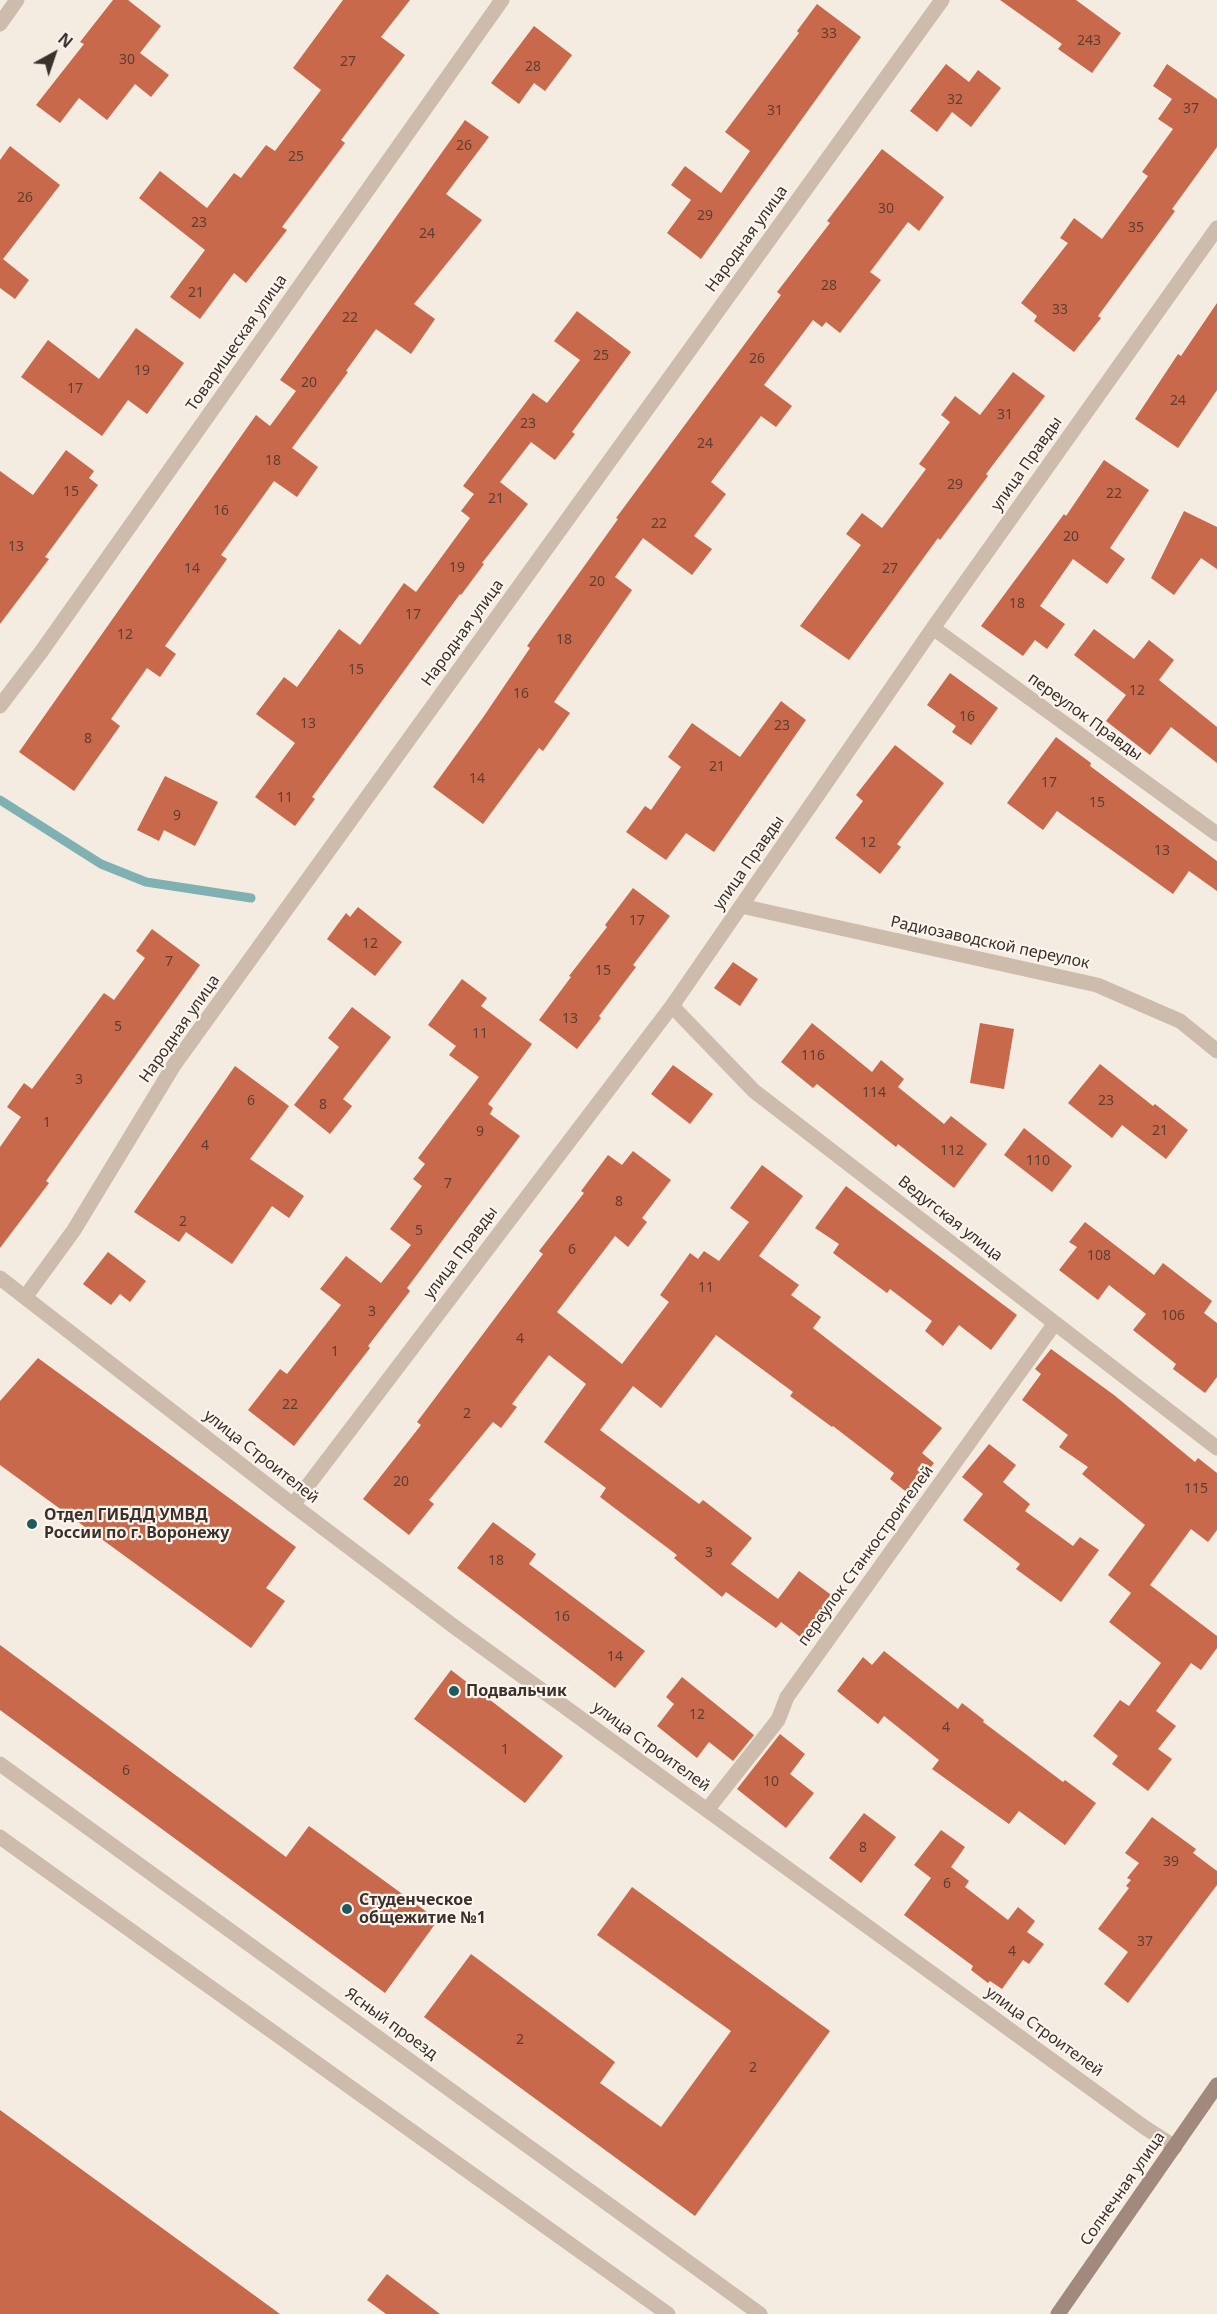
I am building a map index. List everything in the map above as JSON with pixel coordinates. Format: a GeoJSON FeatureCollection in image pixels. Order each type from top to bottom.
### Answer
{"type":"FeatureCollection","features":[{"type":"Feature","properties":{"kind":"main road","name":"Солнечная улица"},"geometry":{"type":"LineString","coordinates":[[1058,2314],[1217,2085]]}},
{"type":"Feature","properties":{"kind":"street"},"geometry":{"type":"LineString","coordinates":[[0,24],[17,0]]}},
{"type":"Feature","properties":{"kind":"street","name":"Товарищеская улица"},"geometry":{"type":"LineString","coordinates":[[0,706],[41,652],[502,0]]}},
{"type":"Feature","properties":{"kind":"street","name":"Народная улица"},"geometry":{"type":"LineString","coordinates":[[26,1296],[74,1230],[174,1065],[942,0]]}},
{"type":"Feature","properties":{"kind":"street","name":"улица Правды"},"geometry":{"type":"LineString","coordinates":[[293,1505],[672,1006],[933,628],[1217,228]]}},
{"type":"Feature","properties":{"kind":"street","name":"переулок Правды"},"geometry":{"type":"LineString","coordinates":[[933,628],[1217,834]]}},
{"type":"Feature","properties":{"kind":"street","name":"Радиозаводской переулок"},"geometry":{"type":"LineString","coordinates":[[741,906],[1097,984],[1180,1021],[1217,1051]]}},
{"type":"Feature","properties":{"kind":"street","name":"Ведугская улица"},"geometry":{"type":"LineString","coordinates":[[672,1006],[754,1091],[1217,1448]]}},
{"type":"Feature","properties":{"kind":"street","name":"улица Строителей"},"geometry":{"type":"LineString","coordinates":[[0,1278],[456,1628],[1144,2127],[1175,2147]]}},
{"type":"Feature","properties":{"kind":"street","name":"переулок Станкостроителей"},"geometry":{"type":"LineString","coordinates":[[707,1810],[778,1720],[787,1697],[1055,1323]]}},
{"type":"Feature","properties":{"kind":"street","name":"Ясный проезд"},"geometry":{"type":"LineString","coordinates":[[0,1764],[760,2314]]}},
{"type":"Feature","properties":{"kind":"street"},"geometry":{"type":"LineString","coordinates":[[0,1837],[668,2314]]}},
{"type":"Feature","properties":{"kind":"building"},"geometry":{"type":"Polygon","coordinates":[[[113,0],[128,0],[161,26],[140,53],[169,75],[151,97],[135,84],[107,120],[79,98],[60,123],[36,105],[84,44],[80,42],[113,0]]]}},
{"type":"Feature","properties":{"kind":"building"},"geometry":{"type":"Polygon","coordinates":[[[343,0],[410,0],[381,37],[405,55],[341,140],[345,143],[282,227],[287,230],[246,283],[234,273],[200,319],[170,297],[205,250],[139,198],[160,171],[207,208],[234,173],[241,178],[266,145],[275,151],[321,90],[293,68],[343,0]]]}},
{"type":"Feature","properties":{"kind":"building"},"geometry":{"type":"Polygon","coordinates":[[[1000,0],[1076,0],[1121,33],[1092,73],[1058,49],[1062,44],[1000,0]]]}},
{"type":"Feature","properties":{"kind":"building"},"geometry":{"type":"Polygon","coordinates":[[[817,4],[861,37],[701,259],[667,233],[691,200],[671,185],[685,166],[721,193],[750,151],[725,132],[799,33],[797,31],[817,4]]]}},
{"type":"Feature","properties":{"kind":"building"},"geometry":{"type":"Polygon","coordinates":[[[534,26],[572,55],[545,91],[534,83],[519,104],[491,83],[534,26]]]}},
{"type":"Feature","properties":{"kind":"building"},"geometry":{"type":"Polygon","coordinates":[[[946,64],[969,82],[978,70],[1001,88],[971,127],[952,112],[937,132],[910,111],[946,64]]]}},
{"type":"Feature","properties":{"kind":"building"},"geometry":{"type":"Polygon","coordinates":[[[1167,64],[1217,99],[1217,147],[1172,209],[1175,211],[1098,316],[1101,318],[1074,352],[1034,321],[1037,316],[1021,303],[1068,243],[1060,238],[1074,218],[1102,239],[1148,176],[1142,172],[1173,129],[1158,119],[1172,99],[1153,86],[1167,64]]]}},
{"type":"Feature","properties":{"kind":"building"},"geometry":{"type":"Polygon","coordinates":[[[465,120],[489,137],[446,194],[482,220],[414,304],[435,319],[411,354],[376,329],[346,371],[348,372],[292,448],[318,467],[297,497],[274,481],[221,555],[227,559],[165,646],[176,654],[160,677],[147,668],[111,719],[120,726],[74,791],[19,752],[256,415],[270,426],[296,391],[280,380],[465,120]]]}},
{"type":"Feature","properties":{"kind":"building"},"geometry":{"type":"Polygon","coordinates":[[[10,146],[60,185],[3,259],[29,280],[15,299],[0,288],[0,160],[10,146]]]}},
{"type":"Feature","properties":{"kind":"building"},"geometry":{"type":"Polygon","coordinates":[[[882,149],[944,197],[919,231],[908,222],[870,272],[881,280],[840,333],[826,322],[822,327],[813,320],[764,385],[792,406],[776,427],[761,416],[711,482],[726,494],[694,536],[712,549],[692,575],[643,538],[615,577],[632,590],[554,702],[570,713],[543,751],[539,748],[483,824],[433,787],[530,648],[527,646],[618,519],[616,518],[781,295],[777,292],[830,223],[827,221],[882,149]]]}},
{"type":"Feature","properties":{"kind":"building"},"geometry":{"type":"Polygon","coordinates":[[[1217,303],[1217,390],[1178,448],[1135,419],[1178,354],[1181,356],[1217,303]]]}},
{"type":"Feature","properties":{"kind":"building"},"geometry":{"type":"Polygon","coordinates":[[[577,311],[631,352],[572,432],[575,434],[555,460],[531,442],[500,482],[528,504],[482,563],[484,564],[312,797],[315,799],[295,826],[255,797],[295,743],[256,714],[284,677],[297,687],[339,629],[360,645],[404,583],[416,592],[470,518],[461,511],[474,494],[463,486],[533,393],[547,403],[580,360],[554,341],[577,311]]]}},
{"type":"Feature","properties":{"kind":"building"},"geometry":{"type":"Polygon","coordinates":[[[136,328],[184,363],[147,414],[128,400],[102,436],[21,377],[48,340],[99,379],[136,328]]]}},
{"type":"Feature","properties":{"kind":"building"},"geometry":{"type":"Polygon","coordinates":[[[1013,372],[1045,396],[986,474],[988,476],[940,540],[938,538],[849,660],[800,626],[861,545],[846,534],[862,513],[882,528],[926,469],[919,464],[950,422],[941,415],[955,396],[980,415],[1013,372]]]}},
{"type":"Feature","properties":{"kind":"building"},"geometry":{"type":"Polygon","coordinates":[[[66,450],[94,471],[89,478],[98,485],[45,557],[49,559],[0,624],[0,471],[33,495],[66,450]]]}},
{"type":"Feature","properties":{"kind":"building"},"geometry":{"type":"Polygon","coordinates":[[[1104,460],[1149,490],[1110,548],[1125,559],[1107,584],[1073,559],[1040,606],[1065,624],[1047,649],[1035,640],[1023,656],[981,626],[1064,514],[1066,516],[1104,460]]]}},
{"type":"Feature","properties":{"kind":"building"},"geometry":{"type":"Polygon","coordinates":[[[1184,511],[1217,527],[1217,569],[1201,558],[1174,595],[1151,578],[1184,511]]]}},
{"type":"Feature","properties":{"kind":"building"},"geometry":{"type":"Polygon","coordinates":[[[1094,629],[1134,659],[1149,640],[1174,660],[1159,680],[1217,727],[1217,763],[1171,727],[1150,755],[1106,721],[1126,695],[1074,655],[1094,629]]]}},
{"type":"Feature","properties":{"kind":"building"},"geometry":{"type":"Polygon","coordinates":[[[950,673],[998,708],[971,745],[952,732],[956,726],[927,705],[950,673]]]}},
{"type":"Feature","properties":{"kind":"building"},"geometry":{"type":"Polygon","coordinates":[[[781,701],[806,720],[714,852],[686,833],[666,860],[626,832],[645,806],[651,810],[681,767],[668,757],[692,723],[740,757],[781,701]]]}},
{"type":"Feature","properties":{"kind":"building"},"geometry":{"type":"Polygon","coordinates":[[[1056,737],[1091,763],[1090,766],[1217,861],[1217,891],[1189,871],[1173,894],[1057,811],[1043,830],[1007,803],[1056,737]]]}},
{"type":"Feature","properties":{"kind":"building"},"geometry":{"type":"Polygon","coordinates":[[[895,745],[944,783],[897,844],[901,847],[880,874],[835,838],[863,801],[856,795],[895,745]]]}},
{"type":"Feature","properties":{"kind":"building"},"geometry":{"type":"Polygon","coordinates":[[[165,776],[218,802],[195,846],[164,830],[159,841],[137,830],[165,776]]]}},
{"type":"Feature","properties":{"kind":"building"},"geometry":{"type":"Polygon","coordinates":[[[633,888],[670,916],[633,965],[636,967],[577,1049],[539,1020],[633,888]]]}},
{"type":"Feature","properties":{"kind":"building"},"geometry":{"type":"Polygon","coordinates":[[[358,907],[402,942],[375,976],[327,939],[346,913],[350,917],[358,907]]]}},
{"type":"Feature","properties":{"kind":"building"},"geometry":{"type":"Polygon","coordinates":[[[152,929],[200,965],[46,1181],[49,1183],[0,1248],[0,1147],[21,1117],[7,1107],[24,1083],[32,1089],[104,993],[114,1000],[145,958],[136,951],[152,929]]]}},
{"type":"Feature","properties":{"kind":"building"},"geometry":{"type":"Polygon","coordinates":[[[733,962],[758,979],[740,1006],[714,988],[733,962]]]}},
{"type":"Feature","properties":{"kind":"building"},"geometry":{"type":"Polygon","coordinates":[[[462,979],[487,998],[481,1006],[532,1044],[488,1104],[493,1108],[490,1114],[520,1136],[407,1288],[410,1291],[368,1346],[370,1348],[294,1446],[248,1410],[280,1369],[287,1374],[341,1305],[320,1289],[346,1256],[381,1283],[411,1245],[390,1229],[422,1186],[413,1179],[425,1164],[418,1158],[479,1077],[449,1055],[456,1046],[428,1025],[462,979]]]}},
{"type":"Feature","properties":{"kind":"building"},"geometry":{"type":"Polygon","coordinates":[[[352,1007],[391,1037],[343,1099],[352,1106],[330,1134],[294,1105],[339,1047],[328,1038],[352,1007]]]}},
{"type":"Feature","properties":{"kind":"building"},"geometry":{"type":"Polygon","coordinates":[[[812,1023],[872,1072],[881,1060],[904,1079],[898,1087],[944,1124],[951,1116],[987,1144],[954,1188],[898,1144],[896,1147],[817,1084],[813,1088],[781,1062],[812,1023]]]}},
{"type":"Feature","properties":{"kind":"building"},"geometry":{"type":"Polygon","coordinates":[[[980,1023],[1014,1029],[1004,1089],[970,1083],[980,1023]]]}},
{"type":"Feature","properties":{"kind":"building"},"geometry":{"type":"Polygon","coordinates":[[[1100,1064],[1153,1106],[1155,1104],[1188,1130],[1166,1159],[1122,1125],[1112,1138],[1068,1103],[1100,1064]]]}},
{"type":"Feature","properties":{"kind":"building"},"geometry":{"type":"Polygon","coordinates":[[[673,1065],[713,1094],[690,1124],[651,1094],[673,1065]]]}},
{"type":"Feature","properties":{"kind":"building"},"geometry":{"type":"Polygon","coordinates":[[[235,1066],[289,1106],[250,1159],[304,1196],[289,1218],[272,1206],[232,1264],[186,1232],[179,1242],[134,1212],[235,1066]]]}},
{"type":"Feature","properties":{"kind":"building"},"geometry":{"type":"Polygon","coordinates":[[[1024,1128],[1072,1166],[1052,1192],[1004,1155],[1024,1128]]]}},
{"type":"Feature","properties":{"kind":"building"},"geometry":{"type":"Polygon","coordinates":[[[633,1151],[671,1180],[642,1218],[647,1222],[628,1247],[615,1236],[557,1312],[622,1364],[669,1302],[660,1295],[690,1253],[698,1259],[704,1251],[719,1261],[749,1222],[730,1208],[762,1165],[803,1196],[759,1256],[799,1285],[791,1295],[821,1317],[813,1328],[942,1428],[922,1453],[934,1463],[909,1494],[890,1479],[894,1473],[790,1396],[793,1392],[716,1335],[661,1408],[633,1386],[600,1430],[699,1504],[703,1500],[752,1538],[731,1564],[778,1599],[799,1571],[834,1597],[803,1639],[781,1622],[776,1628],[726,1592],[722,1597],[674,1558],[677,1555],[600,1497],[606,1488],[544,1442],[586,1384],[549,1355],[512,1404],[517,1407],[501,1428],[493,1422],[429,1500],[434,1504],[409,1535],[363,1499],[421,1425],[417,1422],[543,1254],[539,1251],[584,1193],[581,1191],[608,1155],[622,1165],[633,1151]]]}},
{"type":"Feature","properties":{"kind":"building"},"geometry":{"type":"Polygon","coordinates":[[[846,1186],[1017,1315],[991,1350],[959,1325],[943,1346],[925,1331],[932,1321],[890,1289],[887,1293],[833,1253],[839,1244],[815,1228],[846,1186]]]}},
{"type":"Feature","properties":{"kind":"building"},"geometry":{"type":"Polygon","coordinates":[[[1085,1222],[1154,1275],[1163,1263],[1212,1301],[1204,1313],[1217,1323],[1217,1377],[1205,1393],[1173,1369],[1176,1364],[1133,1330],[1146,1314],[1109,1285],[1098,1300],[1059,1270],[1077,1247],[1069,1242],[1085,1222]]]}},
{"type":"Feature","properties":{"kind":"building"},"geometry":{"type":"Polygon","coordinates":[[[108,1252],[146,1281],[130,1302],[120,1294],[111,1305],[83,1284],[108,1252]]]}},
{"type":"Feature","properties":{"kind":"building"},"geometry":{"type":"Polygon","coordinates":[[[1051,1349],[1114,1395],[1195,1462],[1198,1458],[1217,1473],[1217,1530],[1208,1542],[1191,1529],[1150,1585],[1217,1636],[1217,1648],[1201,1670],[1191,1663],[1156,1711],[1176,1726],[1158,1749],[1172,1759],[1148,1791],[1112,1764],[1118,1756],[1093,1736],[1120,1700],[1129,1706],[1161,1663],[1109,1622],[1131,1593],[1108,1575],[1145,1525],[1082,1474],[1088,1467],[1059,1447],[1068,1435],[1022,1400],[1041,1374],[1035,1369],[1051,1349]]]}},
{"type":"Feature","properties":{"kind":"building"},"geometry":{"type":"Polygon","coordinates":[[[38,1358],[296,1547],[266,1588],[285,1601],[251,1648],[0,1465],[0,1401],[38,1358]]]}},
{"type":"Feature","properties":{"kind":"building"},"geometry":{"type":"Polygon","coordinates":[[[989,1444],[1016,1465],[1003,1482],[1030,1504],[1025,1511],[1073,1546],[1080,1537],[1099,1550],[1061,1602],[1016,1569],[1020,1564],[963,1520],[983,1494],[962,1477],[989,1444]]]}},
{"type":"Feature","properties":{"kind":"building"},"geometry":{"type":"Polygon","coordinates":[[[493,1522],[536,1554],[529,1564],[645,1651],[615,1688],[457,1568],[493,1522]]]}},
{"type":"Feature","properties":{"kind":"building"},"geometry":{"type":"Polygon","coordinates":[[[0,1645],[286,1857],[309,1826],[438,1920],[385,1993],[0,1710],[0,1645]]]}},
{"type":"Feature","properties":{"kind":"building"},"geometry":{"type":"Polygon","coordinates":[[[884,1651],[958,1709],[962,1703],[984,1720],[983,1722],[1063,1782],[1065,1780],[1096,1803],[1065,1845],[1019,1811],[1009,1824],[932,1769],[939,1760],[884,1716],[878,1724],[837,1691],[863,1657],[872,1665],[884,1651]]]}},
{"type":"Feature","properties":{"kind":"building"},"geometry":{"type":"Polygon","coordinates":[[[451,1670],[563,1756],[525,1803],[414,1719],[451,1670]]]}},
{"type":"Feature","properties":{"kind":"building"},"geometry":{"type":"Polygon","coordinates":[[[682,1677],[754,1735],[733,1761],[709,1742],[697,1758],[657,1726],[674,1704],[666,1697],[682,1677]]]}},
{"type":"Feature","properties":{"kind":"building"},"geometry":{"type":"Polygon","coordinates":[[[780,1734],[805,1754],[790,1774],[814,1793],[786,1828],[737,1789],[780,1734]]]}},
{"type":"Feature","properties":{"kind":"building"},"geometry":{"type":"Polygon","coordinates":[[[864,1813],[896,1837],[861,1883],[829,1858],[864,1813]]]}},
{"type":"Feature","properties":{"kind":"building"},"geometry":{"type":"Polygon","coordinates":[[[1152,1817],[1196,1849],[1193,1853],[1217,1871],[1217,1885],[1128,2003],[1104,1984],[1128,1952],[1098,1929],[1129,1888],[1126,1886],[1131,1880],[1127,1878],[1139,1863],[1125,1853],[1152,1817]]]}},
{"type":"Feature","properties":{"kind":"building"},"geometry":{"type":"Polygon","coordinates":[[[941,1830],[965,1847],[951,1867],[969,1881],[965,1887],[1008,1920],[1018,1907],[1035,1921],[1027,1932],[1044,1944],[1029,1964],[1023,1960],[1002,1989],[990,1981],[988,1983],[971,1970],[973,1966],[904,1915],[931,1878],[914,1865],[941,1830]]]}},
{"type":"Feature","properties":{"kind":"building"},"geometry":{"type":"Polygon","coordinates":[[[632,1887],[830,2031],[695,2216],[424,2017],[471,1954],[615,2062],[600,2083],[661,2127],[731,2031],[597,1935],[632,1887]]]}},
{"type":"Feature","properties":{"kind":"building"},"geometry":{"type":"Polygon","coordinates":[[[0,2110],[280,2314],[0,2314],[0,2110]]]}},
{"type":"Feature","properties":{"kind":"building"},"geometry":{"type":"Polygon","coordinates":[[[387,2274],[440,2314],[386,2314],[367,2300],[387,2274]]]}},
{"type":"Feature","properties":{"kind":"waterway"},"geometry":{"type":"LineString","coordinates":[[0,800],[101,864],[146,882],[251,898]]}},
{"type":"Feature","properties":{"kind":"place","name":"Отдел ГИБДД УМВД России по г. Воронежу"},"geometry":{"type":"Point","coordinates":[32,1524]}},
{"type":"Feature","properties":{"kind":"place","name":"Подвальчик"},"geometry":{"type":"Point","coordinates":[454,1691]}},
{"type":"Feature","properties":{"kind":"place","name":"Студенческое общежитие №1"},"geometry":{"type":"Point","coordinates":[347,1909]}}]}
